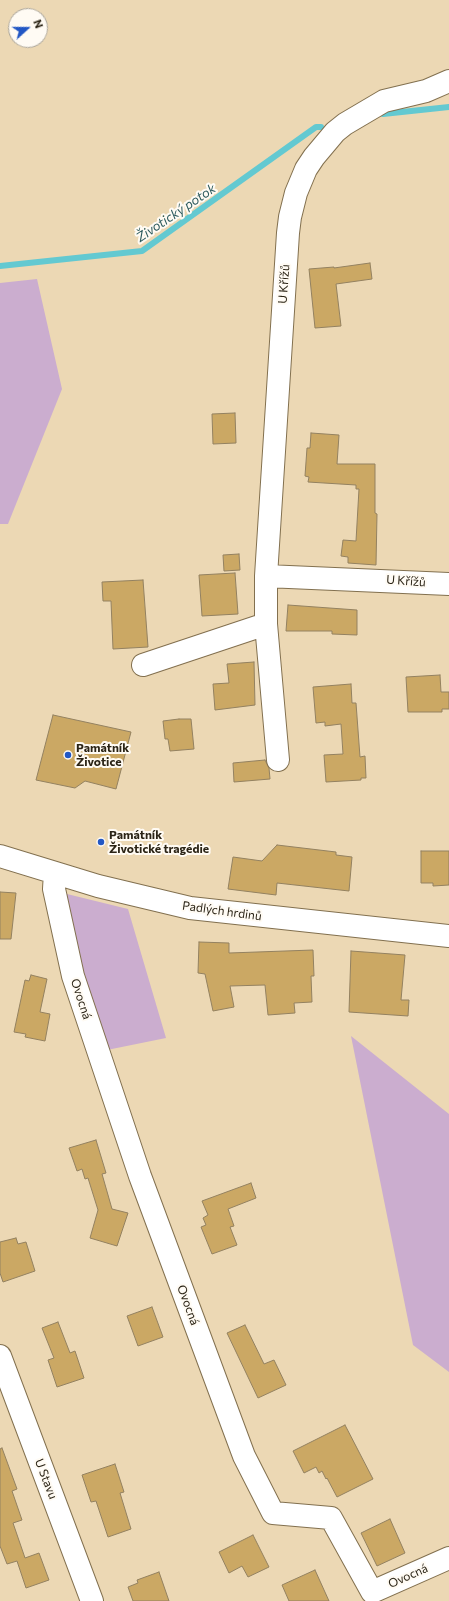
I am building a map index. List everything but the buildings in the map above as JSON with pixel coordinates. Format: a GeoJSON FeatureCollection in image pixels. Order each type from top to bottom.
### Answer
{"type":"FeatureCollection","features":[{"type":"Feature","properties":{"kind":"street","name":"U Křížů"},"geometry":{"type":"LineString","coordinates":[[278,760],[266,624],[266,576],[290,217],[300,180],[306,169],[326,142],[345,124],[384,101],[426,91],[449,82]]}},
{"type":"Feature","properties":{"kind":"street","name":"U Křížů"},"geometry":{"type":"LineString","coordinates":[[266,576],[449,584]]}},
{"type":"Feature","properties":{"kind":"street"},"geometry":{"type":"LineString","coordinates":[[143,665],[266,624]]}},
{"type":"Feature","properties":{"kind":"street","name":"Padlých hrdinů"},"geometry":{"type":"LineString","coordinates":[[0,856],[55,873],[190,908],[449,936]]}},
{"type":"Feature","properties":{"kind":"street","name":"Ovocná"},"geometry":{"type":"LineString","coordinates":[[55,873],[54,889],[73,976],[140,1176],[244,1456],[273,1513],[331,1518],[372,1592],[449,1558]]}},
{"type":"Feature","properties":{"kind":"street","name":"U Stavu"},"geometry":{"type":"LineString","coordinates":[[0,1356],[92,1601]]}},
{"type":"Feature","properties":{"kind":"shaded area"},"geometry":{"type":"Polygon","coordinates":[[[37,279],[62,389],[8,524],[0,524],[0,283],[37,279]]]}},
{"type":"Feature","properties":{"kind":"shaded area"},"geometry":{"type":"Polygon","coordinates":[[[67,894],[128,909],[166,1038],[102,1051],[61,899],[67,894]]]}},
{"type":"Feature","properties":{"kind":"shaded area"},"geometry":{"type":"Polygon","coordinates":[[[351,1036],[449,1114],[449,1372],[413,1345],[351,1036]]]}},
{"type":"Feature","properties":{"kind":"waterway","name":"Životický potok"},"geometry":{"type":"LineString","coordinates":[[383,114],[449,107]]}},
{"type":"Feature","properties":{"kind":"waterway","name":"Životický potok"},"geometry":{"type":"LineString","coordinates":[[0,266],[142,251],[316,127],[321,127]]}},
{"type":"Feature","properties":{"kind":"place","name":"Památník Životice"},"geometry":{"type":"Point","coordinates":[68,755]}},
{"type":"Feature","properties":{"kind":"place","name":"Památník Životické tragédie"},"geometry":{"type":"Point","coordinates":[101,842]}}]}
